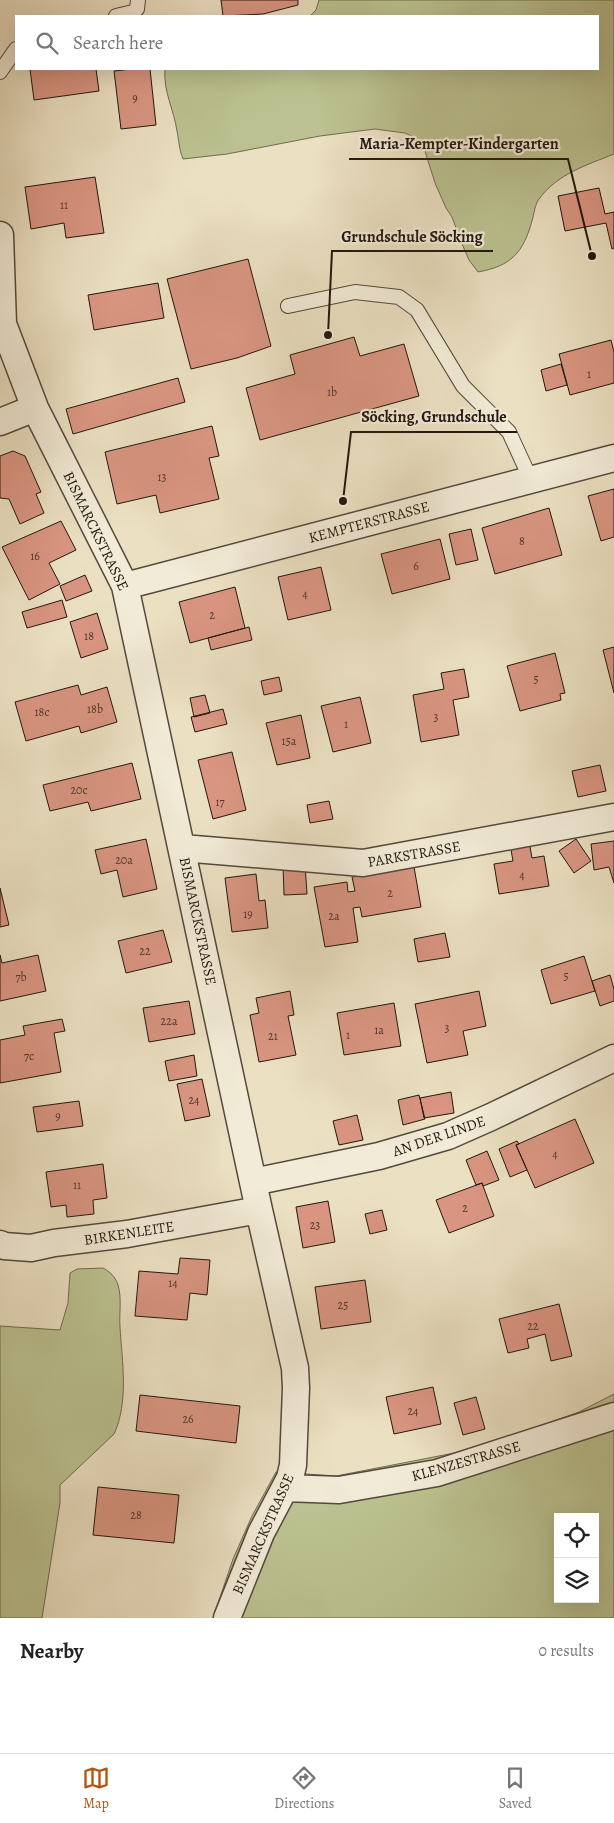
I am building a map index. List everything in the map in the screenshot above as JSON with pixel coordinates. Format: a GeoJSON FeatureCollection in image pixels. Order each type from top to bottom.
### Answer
{"type":"FeatureCollection","features":[{"type":"Feature","properties":{"kind":"street","name":"BISMARCKSTRASSE"},"geometry":{"type":"LineString","coordinates":[[0,235],[3,324],[35,408],[125,586],[259,1210],[295,1368],[293,1465],[290,1478],[261,1533],[227,1618]]}},
{"type":"Feature","properties":{"kind":"street"},"geometry":{"type":"LineString","coordinates":[[0,422],[35,408]]}},
{"type":"Feature","properties":{"kind":"street","name":"KEMPTERSTRASSE"},"geometry":{"type":"LineString","coordinates":[[125,586],[614,458]]}},
{"type":"Feature","properties":{"kind":"street","name":"PARKSTRASSE"},"geometry":{"type":"LineString","coordinates":[[182,848],[363,864],[614,817]]}},
{"type":"Feature","properties":{"kind":"street","name":"AN DER LINDE"},"geometry":{"type":"LineString","coordinates":[[253,1182],[379,1156],[448,1136],[491,1118],[614,1058]]}},
{"type":"Feature","properties":{"kind":"street","name":"BIRKENLEITE"},"geometry":{"type":"LineString","coordinates":[[0,1244],[31,1248],[127,1234],[259,1210]]}},
{"type":"Feature","properties":{"kind":"street","name":"KLENZESTRASSE"},"geometry":{"type":"LineString","coordinates":[[285,1488],[339,1490],[437,1473],[614,1416]]}},
{"type":"Feature","properties":{"kind":"lane"},"geometry":{"type":"LineString","coordinates":[[120,15],[138,9],[138,0]]}},
{"type":"Feature","properties":{"kind":"lane"},"geometry":{"type":"LineString","coordinates":[[0,72],[15,50]]}},
{"type":"Feature","properties":{"kind":"lane"},"geometry":{"type":"LineString","coordinates":[[288,306],[355,292],[399,297],[417,310],[463,386],[509,432],[531,480]]}},
{"type":"Feature","properties":{"kind":"green space"},"geometry":{"type":"Polygon","coordinates":[[[319,0],[614,0],[614,154],[573,171],[546,190],[538,201],[520,250],[507,262],[478,272],[469,260],[452,217],[435,183],[424,148],[416,138],[405,133],[375,129],[320,136],[227,154],[183,159],[176,123],[167,93],[165,70],[599,70],[599,15],[311,15],[316,10],[319,0]]]}},
{"type":"Feature","properties":{"kind":"green space"},"geometry":{"type":"Polygon","coordinates":[[[103,1268],[115,1279],[120,1295],[123,1395],[119,1422],[114,1434],[60,1485],[60,1503],[42,1618],[0,1618],[0,1326],[60,1330],[68,1303],[70,1273],[77,1269],[103,1268]]]}},
{"type":"Feature","properties":{"kind":"green space"},"geometry":{"type":"Polygon","coordinates":[[[614,1394],[614,1618],[213,1618],[233,1559],[252,1516],[276,1472],[336,1476],[475,1449],[579,1412],[614,1394]]]}},
{"type":"Feature","properties":{"kind":"building"},"geometry":{"type":"Polygon","coordinates":[[[221,0],[298,0],[298,5],[263,14],[223,15],[221,0]]]}},
{"type":"Feature","properties":{"kind":"building"},"geometry":{"type":"Polygon","coordinates":[[[30,70],[96,70],[99,91],[34,100],[30,70]]]}},
{"type":"Feature","properties":{"kind":"building"},"geometry":{"type":"Polygon","coordinates":[[[150,70],[156,125],[121,129],[114,71],[150,70]]]}},
{"type":"Feature","properties":{"kind":"building"},"geometry":{"type":"Polygon","coordinates":[[[95,177],[104,233],[66,238],[64,223],[31,229],[25,187],[95,177]]]}},
{"type":"Feature","properties":{"kind":"building"},"geometry":{"type":"Polygon","coordinates":[[[599,188],[605,214],[614,212],[614,248],[612,249],[606,223],[565,231],[558,196],[599,188]]]}},
{"type":"Feature","properties":{"kind":"building"},"geometry":{"type":"Polygon","coordinates":[[[248,259],[271,346],[237,358],[191,369],[167,279],[248,259]]]}},
{"type":"Feature","properties":{"kind":"building"},"geometry":{"type":"Polygon","coordinates":[[[158,283],[164,318],[94,330],[88,295],[158,283]]]}},
{"type":"Feature","properties":{"kind":"building"},"geometry":{"type":"Polygon","coordinates":[[[354,337],[360,356],[404,344],[419,396],[260,440],[246,388],[295,374],[290,355],[354,337]]]}},
{"type":"Feature","properties":{"kind":"building"},"geometry":{"type":"Polygon","coordinates":[[[611,340],[614,352],[614,383],[570,395],[559,354],[611,340]]]}},
{"type":"Feature","properties":{"kind":"building"},"geometry":{"type":"Polygon","coordinates":[[[561,364],[567,385],[546,391],[541,370],[561,364]]]}},
{"type":"Feature","properties":{"kind":"building"},"geometry":{"type":"Polygon","coordinates":[[[178,378],[185,402],[73,434],[66,409],[178,378]]]}},
{"type":"Feature","properties":{"kind":"building"},"geometry":{"type":"Polygon","coordinates":[[[212,426],[219,456],[209,458],[219,499],[160,513],[156,495],[117,504],[105,452],[212,426]]]}},
{"type":"Feature","properties":{"kind":"building"},"geometry":{"type":"Polygon","coordinates":[[[13,451],[25,456],[41,492],[36,494],[44,513],[20,524],[9,499],[0,498],[0,456],[13,451]]]}},
{"type":"Feature","properties":{"kind":"building"},"geometry":{"type":"Polygon","coordinates":[[[614,489],[614,537],[601,541],[588,496],[614,489]]]}},
{"type":"Feature","properties":{"kind":"building"},"geometry":{"type":"Polygon","coordinates":[[[549,508],[562,555],[495,574],[482,528],[549,508]]]}},
{"type":"Feature","properties":{"kind":"building"},"geometry":{"type":"Polygon","coordinates":[[[61,521],[76,550],[49,563],[60,584],[29,600],[2,547],[61,521]]]}},
{"type":"Feature","properties":{"kind":"building"},"geometry":{"type":"Polygon","coordinates":[[[471,529],[478,560],[456,565],[449,534],[471,529]]]}},
{"type":"Feature","properties":{"kind":"building"},"geometry":{"type":"Polygon","coordinates":[[[440,539],[450,579],[392,594],[381,554],[440,539]]]}},
{"type":"Feature","properties":{"kind":"building"},"geometry":{"type":"Polygon","coordinates":[[[321,567],[331,610],[288,620],[278,577],[321,567]]]}},
{"type":"Feature","properties":{"kind":"building"},"geometry":{"type":"Polygon","coordinates":[[[85,575],[92,591],[66,601],[60,586],[85,575]]]}},
{"type":"Feature","properties":{"kind":"building"},"geometry":{"type":"Polygon","coordinates":[[[235,587],[245,628],[190,643],[179,602],[235,587]]]}},
{"type":"Feature","properties":{"kind":"building"},"geometry":{"type":"Polygon","coordinates":[[[62,600],[67,617],[27,628],[22,612],[62,600]]]}},
{"type":"Feature","properties":{"kind":"building"},"geometry":{"type":"Polygon","coordinates":[[[97,613],[108,649],[81,658],[70,622],[97,613]]]}},
{"type":"Feature","properties":{"kind":"building"},"geometry":{"type":"Polygon","coordinates":[[[249,627],[252,640],[211,650],[208,638],[249,627]]]}},
{"type":"Feature","properties":{"kind":"building"},"geometry":{"type":"Polygon","coordinates":[[[614,647],[614,693],[603,650],[614,647]]]}},
{"type":"Feature","properties":{"kind":"building"},"geometry":{"type":"Polygon","coordinates":[[[555,653],[565,693],[560,694],[561,700],[520,711],[507,666],[555,653]]]}},
{"type":"Feature","properties":{"kind":"building"},"geometry":{"type":"Polygon","coordinates":[[[464,669],[469,697],[453,700],[459,735],[421,742],[413,695],[444,689],[441,673],[464,669]]]}},
{"type":"Feature","properties":{"kind":"building"},"geometry":{"type":"Polygon","coordinates":[[[279,677],[282,691],[264,695],[261,681],[279,677]]]}},
{"type":"Feature","properties":{"kind":"building"},"geometry":{"type":"Polygon","coordinates":[[[78,685],[81,695],[107,687],[117,722],[81,733],[79,726],[26,741],[15,702],[78,685]]]}},
{"type":"Feature","properties":{"kind":"building"},"geometry":{"type":"Polygon","coordinates":[[[205,695],[210,713],[194,717],[190,698],[205,695]]]}},
{"type":"Feature","properties":{"kind":"building"},"geometry":{"type":"Polygon","coordinates":[[[360,697],[371,743],[333,752],[321,706],[360,697]]]}},
{"type":"Feature","properties":{"kind":"building"},"geometry":{"type":"Polygon","coordinates":[[[223,709],[227,724],[195,732],[191,717],[223,709]]]}},
{"type":"Feature","properties":{"kind":"building"},"geometry":{"type":"Polygon","coordinates":[[[301,715],[310,758],[277,765],[266,723],[301,715]]]}},
{"type":"Feature","properties":{"kind":"building"},"geometry":{"type":"Polygon","coordinates":[[[232,752],[246,810],[213,819],[198,760],[232,752]]]}},
{"type":"Feature","properties":{"kind":"building"},"geometry":{"type":"Polygon","coordinates":[[[132,763],[141,799],[91,811],[88,802],[50,811],[43,785],[132,763]]]}},
{"type":"Feature","properties":{"kind":"building"},"geometry":{"type":"Polygon","coordinates":[[[600,765],[606,791],[578,797],[572,771],[600,765]]]}},
{"type":"Feature","properties":{"kind":"building"},"geometry":{"type":"Polygon","coordinates":[[[329,801],[333,819],[310,823],[307,805],[329,801]]]}},
{"type":"Feature","properties":{"kind":"building"},"geometry":{"type":"Polygon","coordinates":[[[146,839],[157,889],[123,897],[117,870],[101,874],[95,850],[146,839]]]}},
{"type":"Feature","properties":{"kind":"building"},"geometry":{"type":"Polygon","coordinates":[[[576,839],[591,861],[574,873],[559,851],[576,839]]]}},
{"type":"Feature","properties":{"kind":"building"},"geometry":{"type":"Polygon","coordinates":[[[529,841],[532,858],[544,856],[549,886],[499,894],[494,864],[513,861],[510,844],[529,841]]]}},
{"type":"Feature","properties":{"kind":"building"},"geometry":{"type":"Polygon","coordinates":[[[614,841],[614,883],[609,867],[594,870],[591,844],[614,841]]]}},
{"type":"Feature","properties":{"kind":"building"},"geometry":{"type":"Polygon","coordinates":[[[305,864],[307,894],[284,895],[283,865],[305,864]]]}},
{"type":"Feature","properties":{"kind":"building"},"geometry":{"type":"Polygon","coordinates":[[[414,867],[421,907],[362,917],[360,907],[353,908],[358,942],[325,947],[314,887],[347,882],[348,892],[355,891],[352,877],[414,867]]]}},
{"type":"Feature","properties":{"kind":"building"},"geometry":{"type":"Polygon","coordinates":[[[256,874],[259,901],[265,900],[268,928],[232,932],[225,878],[256,874]]]}},
{"type":"Feature","properties":{"kind":"building"},"geometry":{"type":"Polygon","coordinates":[[[0,888],[9,925],[0,927],[0,888]]]}},
{"type":"Feature","properties":{"kind":"building"},"geometry":{"type":"Polygon","coordinates":[[[163,930],[172,962],[126,973],[118,941],[163,930]]]}},
{"type":"Feature","properties":{"kind":"building"},"geometry":{"type":"Polygon","coordinates":[[[445,933],[450,957],[418,962],[414,939],[445,933]]]}},
{"type":"Feature","properties":{"kind":"building"},"geometry":{"type":"Polygon","coordinates":[[[0,955],[2,963],[38,955],[46,991],[0,1001],[0,955]]]}},
{"type":"Feature","properties":{"kind":"building"},"geometry":{"type":"Polygon","coordinates":[[[584,956],[595,991],[551,1004],[541,970],[584,956]]]}},
{"type":"Feature","properties":{"kind":"building"},"geometry":{"type":"Polygon","coordinates":[[[610,975],[614,989],[614,1001],[600,1006],[592,981],[610,975]]]}},
{"type":"Feature","properties":{"kind":"building"},"geometry":{"type":"Polygon","coordinates":[[[290,991],[294,1015],[288,1016],[296,1055],[259,1062],[250,1015],[259,1013],[256,998],[290,991]]]}},
{"type":"Feature","properties":{"kind":"building"},"geometry":{"type":"Polygon","coordinates":[[[479,991],[486,1026],[463,1031],[468,1055],[427,1063],[415,1004],[479,991]]]}},
{"type":"Feature","properties":{"kind":"building"},"geometry":{"type":"Polygon","coordinates":[[[189,1001],[195,1034],[149,1042],[143,1008],[189,1001]]]}},
{"type":"Feature","properties":{"kind":"building"},"geometry":{"type":"Polygon","coordinates":[[[394,1003],[401,1046],[344,1055],[337,1013],[394,1003]]]}},
{"type":"Feature","properties":{"kind":"building"},"geometry":{"type":"Polygon","coordinates":[[[62,1019],[65,1031],[54,1033],[61,1072],[0,1083],[0,1040],[25,1035],[23,1026],[62,1019]]]}},
{"type":"Feature","properties":{"kind":"building"},"geometry":{"type":"Polygon","coordinates":[[[194,1055],[197,1076],[169,1081],[165,1061],[194,1055]]]}},
{"type":"Feature","properties":{"kind":"building"},"geometry":{"type":"Polygon","coordinates":[[[202,1079],[210,1116],[185,1121],[177,1084],[202,1079]]]}},
{"type":"Feature","properties":{"kind":"building"},"geometry":{"type":"Polygon","coordinates":[[[451,1092],[454,1113],[424,1118],[420,1098],[451,1092]]]}},
{"type":"Feature","properties":{"kind":"building"},"geometry":{"type":"Polygon","coordinates":[[[419,1095],[425,1119],[403,1125],[398,1100],[419,1095]]]}},
{"type":"Feature","properties":{"kind":"building"},"geometry":{"type":"Polygon","coordinates":[[[79,1101],[83,1126],[37,1132],[33,1107],[79,1101]]]}},
{"type":"Feature","properties":{"kind":"building"},"geometry":{"type":"Polygon","coordinates":[[[357,1115],[363,1140],[339,1145],[333,1121],[357,1115]]]}},
{"type":"Feature","properties":{"kind":"building"},"geometry":{"type":"Polygon","coordinates":[[[575,1119],[594,1163],[535,1188],[516,1145],[575,1119]]]}},
{"type":"Feature","properties":{"kind":"building"},"geometry":{"type":"Polygon","coordinates":[[[517,1141],[519,1144],[516,1145],[527,1170],[510,1177],[499,1149],[517,1141]]]}},
{"type":"Feature","properties":{"kind":"building"},"geometry":{"type":"Polygon","coordinates":[[[487,1151],[499,1180],[483,1186],[482,1183],[476,1185],[466,1160],[487,1151]]]}},
{"type":"Feature","properties":{"kind":"building"},"geometry":{"type":"Polygon","coordinates":[[[103,1164],[107,1198],[93,1200],[94,1214],[67,1217],[66,1205],[51,1207],[46,1172],[103,1164]]]}},
{"type":"Feature","properties":{"kind":"building"},"geometry":{"type":"Polygon","coordinates":[[[482,1183],[494,1216],[449,1233],[436,1200],[482,1183]]]}},
{"type":"Feature","properties":{"kind":"building"},"geometry":{"type":"Polygon","coordinates":[[[328,1201],[335,1242],[303,1248],[296,1207],[328,1201]]]}},
{"type":"Feature","properties":{"kind":"building"},"geometry":{"type":"Polygon","coordinates":[[[382,1210],[387,1230],[370,1234],[365,1214],[382,1210]]]}},
{"type":"Feature","properties":{"kind":"building"},"geometry":{"type":"Polygon","coordinates":[[[180,1258],[210,1260],[207,1295],[190,1293],[187,1320],[135,1316],[139,1271],[178,1274],[180,1258]]]}},
{"type":"Feature","properties":{"kind":"building"},"geometry":{"type":"Polygon","coordinates":[[[365,1280],[371,1322],[321,1329],[315,1287],[365,1280]]]}},
{"type":"Feature","properties":{"kind":"building"},"geometry":{"type":"Polygon","coordinates":[[[559,1304],[572,1356],[551,1361],[545,1334],[527,1339],[529,1348],[508,1353],[499,1319],[559,1304]]]}},
{"type":"Feature","properties":{"kind":"building"},"geometry":{"type":"Polygon","coordinates":[[[433,1387],[441,1424],[394,1434],[386,1397],[433,1387]]]}},
{"type":"Feature","properties":{"kind":"building"},"geometry":{"type":"Polygon","coordinates":[[[140,1395],[240,1406],[236,1443],[136,1431],[140,1395]]]}},
{"type":"Feature","properties":{"kind":"building"},"geometry":{"type":"Polygon","coordinates":[[[476,1397],[485,1429],[463,1435],[454,1403],[476,1397]]]}},
{"type":"Feature","properties":{"kind":"building"},"geometry":{"type":"Polygon","coordinates":[[[98,1487],[179,1495],[174,1543],[93,1535],[98,1487]]]}},
{"type":"Feature","properties":{"kind":"place","name":"Maria-Kempter-Kindergarten"},"geometry":{"type":"Point","coordinates":[592,256]}},
{"type":"Feature","properties":{"kind":"place","name":"Grundschule Söcking"},"geometry":{"type":"Point","coordinates":[328,335]}},
{"type":"Feature","properties":{"kind":"place","name":"Söcking, Grundschule"},"geometry":{"type":"Point","coordinates":[343,501]}}]}
